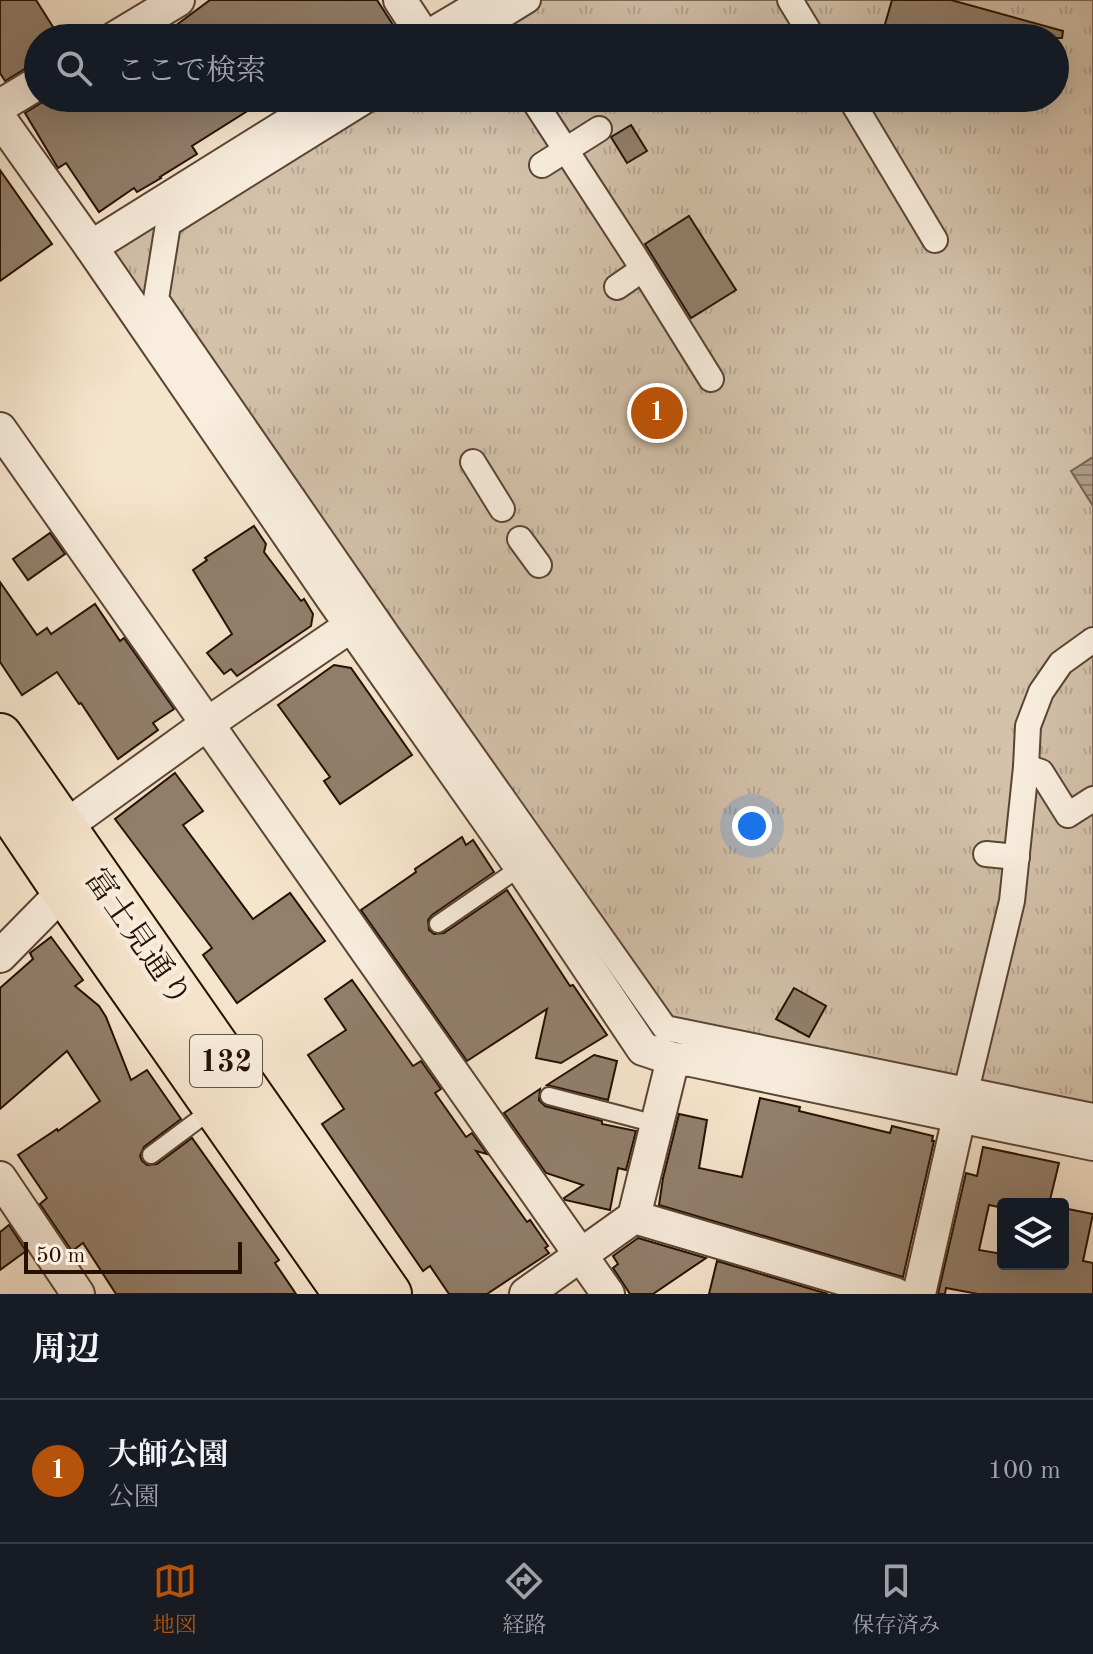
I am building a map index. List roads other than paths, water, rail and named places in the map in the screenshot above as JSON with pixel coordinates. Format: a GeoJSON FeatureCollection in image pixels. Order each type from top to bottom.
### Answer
{"type":"FeatureCollection","features":[{"type":"Feature","properties":{"kind":"highway","name":"富士見通り"},"geometry":{"type":"LineString","coordinates":[[0,736],[389,1294]]}},
{"type":"Feature","properties":{"kind":"highway","name":"富士見通り"},"geometry":{"type":"LineString","coordinates":[[0,796],[346,1294]]}},
{"type":"Feature","properties":{"kind":"street"},"geometry":{"type":"LineString","coordinates":[[400,0],[416,24]]}},
{"type":"Feature","properties":{"kind":"street"},"geometry":{"type":"LineString","coordinates":[[487,24],[528,0]]}},
{"type":"Feature","properties":{"kind":"street"},"geometry":{"type":"LineString","coordinates":[[790,0],[805,24]]}},
{"type":"Feature","properties":{"kind":"street"},"geometry":{"type":"LineString","coordinates":[[134,24],[160,5]]}},
{"type":"Feature","properties":{"kind":"street"},"geometry":{"type":"LineString","coordinates":[[0,106],[24,91]]}},
{"type":"Feature","properties":{"kind":"street"},"geometry":{"type":"LineString","coordinates":[[91,247],[308,112]]}},
{"type":"Feature","properties":{"kind":"street"},"geometry":{"type":"LineString","coordinates":[[348,112],[168,224],[156,299],[665,1028],[962,1104],[1093,1144]]}},
{"type":"Feature","properties":{"kind":"street"},"geometry":{"type":"LineString","coordinates":[[541,112],[711,379]]}},
{"type":"Feature","properties":{"kind":"street"},"geometry":{"type":"LineString","coordinates":[[858,112],[935,240]]}},
{"type":"Feature","properties":{"kind":"street"},"geometry":{"type":"LineString","coordinates":[[0,119],[521,867],[643,1049],[673,1059],[962,1104],[1093,1116]]}},
{"type":"Feature","properties":{"kind":"street"},"geometry":{"type":"LineString","coordinates":[[542,165],[599,129]]}},
{"type":"Feature","properties":{"kind":"street"},"geometry":{"type":"LineString","coordinates":[[617,287],[643,269]]}},
{"type":"Feature","properties":{"kind":"street"},"geometry":{"type":"LineString","coordinates":[[0,429],[608,1294]]}},
{"type":"Feature","properties":{"kind":"street"},"geometry":{"type":"LineString","coordinates":[[473,462],[502,509]]}},
{"type":"Feature","properties":{"kind":"street"},"geometry":{"type":"LineString","coordinates":[[520,539],[539,565]]}},
{"type":"Feature","properties":{"kind":"street"},"geometry":{"type":"LineString","coordinates":[[0,956],[64,891],[63,828],[352,625]]}},
{"type":"Feature","properties":{"kind":"street"},"geometry":{"type":"LineString","coordinates":[[919,1294],[1012,901],[1028,726],[1041,692],[1061,663],[1093,640]]}},
{"type":"Feature","properties":{"kind":"street"},"geometry":{"type":"LineString","coordinates":[[1026,767],[1041,772],[1068,815],[1093,799]]}},
{"type":"Feature","properties":{"kind":"street"},"geometry":{"type":"LineString","coordinates":[[986,854],[1017,857]]}},
{"type":"Feature","properties":{"kind":"street"},"geometry":{"type":"LineString","coordinates":[[526,1294],[634,1217],[673,1059]]}},
{"type":"Feature","properties":{"kind":"street"},"geometry":{"type":"LineString","coordinates":[[0,1178],[78,1294]]}},
{"type":"Feature","properties":{"kind":"street"},"geometry":{"type":"LineString","coordinates":[[634,1217],[895,1294]]}},
{"type":"Feature","properties":{"kind":"lane"},"geometry":{"type":"LineString","coordinates":[[438,924],[521,867]]}},
{"type":"Feature","properties":{"kind":"lane"},"geometry":{"type":"LineString","coordinates":[[549,1096],[656,1124]]}},
{"type":"Feature","properties":{"kind":"lane"},"geometry":{"type":"LineString","coordinates":[[151,1155],[215,1107]]}},
{"type":"Feature","properties":{"kind":"place","name":"大師公園"},"geometry":{"type":"Point","coordinates":[657,413]}}]}
